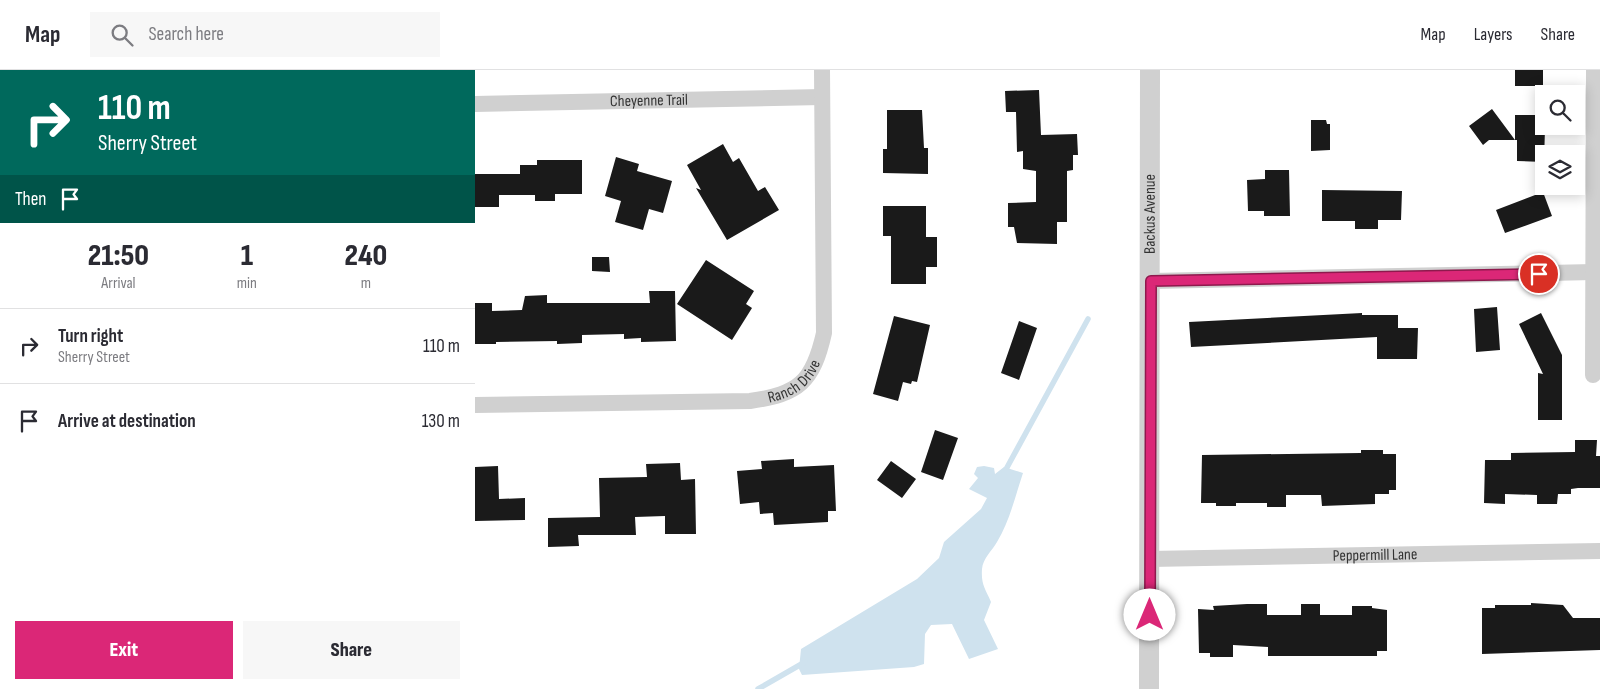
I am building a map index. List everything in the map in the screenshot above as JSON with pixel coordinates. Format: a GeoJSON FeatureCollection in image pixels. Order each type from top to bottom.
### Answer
{"type":"FeatureCollection","features":[{"type":"Feature","properties":{"kind":"street","name":"Ranch Drive"},"geometry":{"type":"LineString","coordinates":[[475,405],[750,401],[779,397],[803,381],[818,361],[825,333],[822,70]]}},
{"type":"Feature","properties":{"kind":"street","name":"Backus Avenue"},"geometry":{"type":"LineString","coordinates":[[1149,689],[1150,70]]}},
{"type":"Feature","properties":{"kind":"street"},"geometry":{"type":"LineString","coordinates":[[1593,375],[1594,70]]}},
{"type":"Feature","properties":{"kind":"street","name":"Cheyenne Trail"},"geometry":{"type":"LineString","coordinates":[[475,104],[822,97]]}},
{"type":"Feature","properties":{"kind":"street"},"geometry":{"type":"LineString","coordinates":[[1151,281],[1594,272]]}},
{"type":"Feature","properties":{"kind":"street","name":"Peppermill Lane"},"geometry":{"type":"LineString","coordinates":[[1150,559],[1600,551]]}},
{"type":"Feature","properties":{"kind":"water"},"geometry":{"type":"Polygon","coordinates":[[[977,467],[994,468],[995,474],[1004,467],[1023,473],[1005,525],[997,542],[986,558],[982,569],[983,583],[991,602],[984,620],[998,649],[969,659],[952,624],[931,625],[925,634],[924,664],[914,667],[802,675],[799,669],[801,649],[917,579],[939,558],[944,542],[981,509],[987,498],[969,489],[978,478],[974,474],[977,467]]]}},
{"type":"Feature","properties":{"kind":"building"},"geometry":{"type":"Polygon","coordinates":[[[1515,70],[1543,70],[1543,85],[1515,86],[1515,70]]]}},
{"type":"Feature","properties":{"kind":"building"},"geometry":{"type":"Polygon","coordinates":[[[1039,90],[1041,135],[1077,134],[1078,155],[1073,155],[1073,170],[1067,171],[1067,222],[1057,222],[1057,244],[1017,243],[1014,227],[1008,227],[1008,203],[1036,202],[1036,171],[1023,169],[1023,151],[1017,152],[1016,112],[1006,112],[1005,91],[1039,90]]]}},
{"type":"Feature","properties":{"kind":"building"},"geometry":{"type":"Polygon","coordinates":[[[1492,109],[1515,140],[1489,140],[1483,145],[1469,126],[1492,109]]]}},
{"type":"Feature","properties":{"kind":"building"},"geometry":{"type":"Polygon","coordinates":[[[887,110],[922,110],[924,148],[928,148],[928,174],[883,173],[883,149],[887,149],[887,110]]]}},
{"type":"Feature","properties":{"kind":"building"},"geometry":{"type":"Polygon","coordinates":[[[1515,115],[1535,115],[1535,135],[1545,135],[1544,145],[1535,145],[1535,162],[1517,161],[1517,140],[1515,140],[1515,115]]]}},
{"type":"Feature","properties":{"kind":"building"},"geometry":{"type":"Polygon","coordinates":[[[1311,120],[1326,120],[1327,124],[1330,124],[1330,150],[1311,151],[1311,120]]]}},
{"type":"Feature","properties":{"kind":"building"},"geometry":{"type":"Polygon","coordinates":[[[723,144],[733,162],[739,158],[758,191],[765,187],[779,210],[727,240],[696,188],[701,190],[687,165],[723,144]]]}},
{"type":"Feature","properties":{"kind":"building"},"geometry":{"type":"Polygon","coordinates":[[[616,157],[639,164],[637,171],[672,181],[663,213],[649,209],[643,230],[615,222],[621,201],[605,196],[616,157]]]}},
{"type":"Feature","properties":{"kind":"building"},"geometry":{"type":"Polygon","coordinates":[[[537,160],[582,160],[582,194],[555,194],[555,201],[535,201],[535,195],[499,195],[499,207],[475,207],[475,174],[520,174],[520,165],[537,165],[537,160]]]}},
{"type":"Feature","properties":{"kind":"building"},"geometry":{"type":"Polygon","coordinates":[[[1265,170],[1289,170],[1290,216],[1264,216],[1264,211],[1248,211],[1247,180],[1265,179],[1265,170]]]}},
{"type":"Feature","properties":{"kind":"building"},"geometry":{"type":"Polygon","coordinates":[[[1322,190],[1402,191],[1401,220],[1378,220],[1378,229],[1355,229],[1355,221],[1322,221],[1322,190]]]}},
{"type":"Feature","properties":{"kind":"building"},"geometry":{"type":"Polygon","coordinates":[[[1535,195],[1544,195],[1552,216],[1505,233],[1496,210],[1535,195]]]}},
{"type":"Feature","properties":{"kind":"building"},"geometry":{"type":"Polygon","coordinates":[[[883,206],[926,206],[926,237],[937,237],[937,267],[926,267],[926,284],[891,284],[891,236],[883,236],[883,206]]]}},
{"type":"Feature","properties":{"kind":"building"},"geometry":{"type":"Polygon","coordinates":[[[592,257],[609,257],[610,272],[592,271],[592,257]]]}},
{"type":"Feature","properties":{"kind":"building"},"geometry":{"type":"Polygon","coordinates":[[[706,260],[754,291],[746,304],[752,308],[732,340],[677,304],[706,260]]]}},
{"type":"Feature","properties":{"kind":"building"},"geometry":{"type":"Polygon","coordinates":[[[649,291],[675,291],[676,341],[641,342],[641,338],[624,339],[624,334],[582,335],[582,343],[557,344],[557,341],[475,344],[475,303],[492,303],[492,311],[522,310],[525,296],[547,295],[547,303],[650,303],[649,291]]]}},
{"type":"Feature","properties":{"kind":"building"},"geometry":{"type":"Polygon","coordinates":[[[1497,307],[1500,350],[1476,352],[1474,309],[1497,307]]]}},
{"type":"Feature","properties":{"kind":"building"},"geometry":{"type":"Polygon","coordinates":[[[1362,313],[1362,315],[1398,315],[1398,328],[1418,328],[1417,359],[1377,359],[1377,337],[1191,347],[1189,322],[1362,313]]]}},
{"type":"Feature","properties":{"kind":"building"},"geometry":{"type":"Polygon","coordinates":[[[1541,313],[1562,355],[1562,420],[1538,420],[1538,373],[1543,374],[1519,324],[1541,313]]]}},
{"type":"Feature","properties":{"kind":"building"},"geometry":{"type":"Polygon","coordinates":[[[894,316],[930,325],[917,382],[912,381],[911,384],[903,382],[898,401],[873,394],[894,316]]]}},
{"type":"Feature","properties":{"kind":"building"},"geometry":{"type":"Polygon","coordinates":[[[1019,321],[1037,328],[1019,380],[1001,373],[1019,321]]]}},
{"type":"Feature","properties":{"kind":"building"},"geometry":{"type":"Polygon","coordinates":[[[935,430],[958,438],[943,480],[921,472],[935,430]]]}},
{"type":"Feature","properties":{"kind":"building"},"geometry":{"type":"Polygon","coordinates":[[[1575,440],[1597,440],[1596,456],[1600,456],[1600,488],[1571,489],[1571,494],[1558,494],[1557,504],[1537,504],[1537,495],[1505,494],[1505,504],[1484,503],[1485,460],[1511,460],[1511,453],[1575,452],[1575,440]]]}},
{"type":"Feature","properties":{"kind":"building"},"geometry":{"type":"Polygon","coordinates":[[[1361,450],[1383,450],[1383,454],[1396,454],[1396,490],[1389,490],[1389,494],[1375,494],[1375,504],[1322,506],[1321,495],[1286,495],[1286,507],[1267,507],[1267,503],[1236,503],[1236,506],[1216,506],[1216,503],[1201,503],[1202,455],[1361,453],[1361,450]]]}},
{"type":"Feature","properties":{"kind":"building"},"geometry":{"type":"Polygon","coordinates":[[[794,459],[794,467],[834,465],[836,511],[828,511],[828,522],[774,525],[773,513],[760,514],[759,502],[740,504],[737,471],[762,469],[761,461],[794,459]]]}},
{"type":"Feature","properties":{"kind":"building"},"geometry":{"type":"Polygon","coordinates":[[[891,461],[916,479],[902,498],[877,480],[891,461]]]}},
{"type":"Feature","properties":{"kind":"building"},"geometry":{"type":"Polygon","coordinates":[[[680,463],[681,480],[695,479],[696,534],[665,534],[665,516],[635,517],[636,535],[578,535],[579,546],[548,547],[548,518],[600,517],[599,478],[647,477],[646,464],[680,463]]]}},
{"type":"Feature","properties":{"kind":"building"},"geometry":{"type":"Polygon","coordinates":[[[498,466],[499,499],[525,498],[525,520],[475,521],[475,467],[498,466]]]}},
{"type":"Feature","properties":{"kind":"building"},"geometry":{"type":"Polygon","coordinates":[[[1531,603],[1563,605],[1573,618],[1600,618],[1600,650],[1482,654],[1482,608],[1495,608],[1495,605],[1531,605],[1531,603]]]}},
{"type":"Feature","properties":{"kind":"building"},"geometry":{"type":"Polygon","coordinates":[[[1267,604],[1267,615],[1301,615],[1301,604],[1320,604],[1320,615],[1352,615],[1352,606],[1372,606],[1372,608],[1387,610],[1387,651],[1377,651],[1377,656],[1268,656],[1268,647],[1233,645],[1233,657],[1210,657],[1210,653],[1199,653],[1198,609],[1214,610],[1213,606],[1267,604]]]}},
{"type":"Feature","properties":{"kind":"waterway"},"geometry":{"type":"LineString","coordinates":[[1004,473],[1088,319]]}},
{"type":"Feature","properties":{"kind":"waterway"},"geometry":{"type":"LineString","coordinates":[[758,689],[805,662]]}},
{"type":"Feature","properties":{"kind":"route"},"geometry":{"type":"LineString","coordinates":[[1150,615],[1151,281],[1539,274]]}}]}
